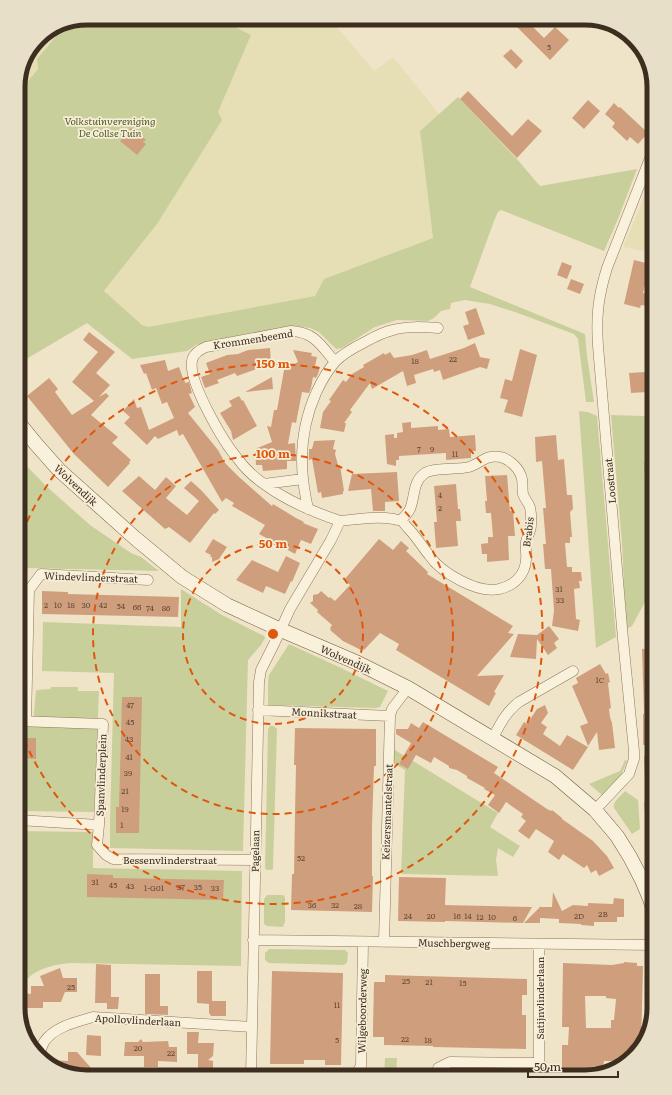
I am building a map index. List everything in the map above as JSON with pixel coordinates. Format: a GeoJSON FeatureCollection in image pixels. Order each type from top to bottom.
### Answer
{"type":"FeatureCollection","features":[{"type":"Feature","properties":{"kind":"street","name":"Loostraat"},"geometry":{"type":"LineString","coordinates":[[595,810],[629,774],[634,759],[596,324],[598,305],[607,268],[647,166]]}},
{"type":"Feature","properties":{"kind":"street"},"geometry":{"type":"LineString","coordinates":[[308,509],[303,478],[303,435],[306,419],[312,402],[320,385],[335,362],[359,345],[378,335],[393,330],[407,327],[438,328]]}},
{"type":"Feature","properties":{"kind":"street","name":"Krommenbeemd"},"geometry":{"type":"LineString","coordinates":[[335,362],[314,338],[300,332],[291,331],[206,347],[195,354],[192,361],[192,369],[194,379],[207,411],[230,449],[248,471],[264,484],[293,502],[340,521]]}},
{"type":"Feature","properties":{"kind":"street","name":"Wolvendijk"},"geometry":{"type":"LineString","coordinates":[[25,431],[58,470],[182,577],[227,605],[408,688],[555,776],[595,810],[617,836],[630,857],[647,892]]}},
{"type":"Feature","properties":{"kind":"street","name":"Brabis"},"geometry":{"type":"LineString","coordinates":[[487,457],[501,457],[516,467],[519,471],[522,479],[522,494],[531,510],[531,527],[525,544],[525,569],[521,576],[515,581],[499,589],[489,590],[466,584],[454,577],[430,557],[415,535],[401,520],[407,514],[411,506],[413,492],[425,473],[435,470],[469,467],[477,464],[487,457]]}},
{"type":"Feature","properties":{"kind":"street"},"geometry":{"type":"LineString","coordinates":[[264,484],[303,478]]}},
{"type":"Feature","properties":{"kind":"street"},"geometry":{"type":"LineString","coordinates":[[281,630],[290,609],[331,540],[340,521],[375,518],[401,520]]}},
{"type":"Feature","properties":{"kind":"street","name":"Windevlinderstraat"},"geometry":{"type":"LineString","coordinates":[[25,665],[29,590],[41,574],[148,580]]}},
{"type":"Feature","properties":{"kind":"street","name":"Pagelaan"},"geometry":{"type":"LineString","coordinates":[[251,1070],[259,682],[262,670],[281,630]]}},
{"type":"Feature","properties":{"kind":"street"},"geometry":{"type":"LineString","coordinates":[[493,738],[500,724],[514,706],[573,671]]}},
{"type":"Feature","properties":{"kind":"street","name":"Keizersmantelstraat"},"geometry":{"type":"LineString","coordinates":[[384,942],[390,716],[392,709],[408,688]]}},
{"type":"Feature","properties":{"kind":"street","name":"Monnikstraat"},"geometry":{"type":"LineString","coordinates":[[258,710],[390,716]]}},
{"type":"Feature","properties":{"kind":"street","name":"Spanvlinderplein"},"geometry":{"type":"LineString","coordinates":[[25,721],[102,724],[99,825]]}},
{"type":"Feature","properties":{"kind":"street"},"geometry":{"type":"LineString","coordinates":[[25,820],[99,825]]}},
{"type":"Feature","properties":{"kind":"street","name":"Bessenvlinderstraat"},"geometry":{"type":"LineString","coordinates":[[99,825],[98,845],[106,855],[113,859],[255,860]]}},
{"type":"Feature","properties":{"kind":"street","name":"Muschbergweg"},"geometry":{"type":"LineString","coordinates":[[253,940],[647,944]]}},
{"type":"Feature","properties":{"kind":"street","name":"Wilgeboorderweg"},"geometry":{"type":"LineString","coordinates":[[358,1070],[361,1066],[363,942]]}},
{"type":"Feature","properties":{"kind":"street","name":"Satijnvlinderlaan"},"geometry":{"type":"LineString","coordinates":[[539,944],[540,1070]]}},
{"type":"Feature","properties":{"kind":"street","name":"Apollovlinderlaan"},"geometry":{"type":"LineString","coordinates":[[41,1050],[44,1042],[53,1033],[69,1024],[92,1017],[252,1027]]}},
{"type":"Feature","properties":{"kind":"street"},"geometry":{"type":"LineString","coordinates":[[438,1070],[438,1068],[450,1062],[540,1063]]}},
{"type":"Feature","properties":{"kind":"shaded area"},"geometry":{"type":"Polygon","coordinates":[[[230,25],[335,25],[374,71],[393,57],[439,114],[420,131],[433,238],[324,279],[315,296],[148,327],[142,325],[104,292],[157,224],[194,165],[251,35],[230,25]]]}},
{"type":"Feature","properties":{"kind":"shaded area"},"geometry":{"type":"Polygon","coordinates":[[[60,32],[37,59],[38,69],[25,85],[27,71],[31,60],[38,49],[46,40],[60,32]]]}},
{"type":"Feature","properties":{"kind":"shaded area"},"geometry":{"type":"Polygon","coordinates":[[[647,188],[647,252],[623,247],[647,188]]]}},
{"type":"Feature","properties":{"kind":"green space","name":"Volkstuinvereniging De Collse Tuin"},"geometry":{"type":"Polygon","coordinates":[[[231,25],[251,35],[218,112],[222,120],[157,224],[104,291],[142,325],[148,327],[315,296],[324,279],[433,238],[420,131],[458,97],[516,158],[540,186],[637,169],[604,251],[501,210],[498,212],[494,221],[470,287],[585,334],[594,402],[586,402],[578,339],[574,334],[490,304],[465,300],[451,303],[450,309],[441,311],[434,318],[428,321],[397,320],[375,327],[342,348],[336,349],[319,332],[310,328],[296,326],[281,327],[210,341],[196,345],[187,351],[132,359],[87,323],[25,360],[25,85],[38,69],[37,59],[60,32],[75,26],[231,25]]]}},
{"type":"Feature","properties":{"kind":"green space"},"geometry":{"type":"Polygon","coordinates":[[[579,411],[588,412],[597,416],[616,637],[596,648],[579,411]]]}},
{"type":"Feature","properties":{"kind":"green space"},"geometry":{"type":"Polygon","coordinates":[[[611,415],[644,416],[647,419],[647,597],[632,626],[626,629],[622,543],[611,415]]]}},
{"type":"Feature","properties":{"kind":"green space"},"geometry":{"type":"Polygon","coordinates":[[[25,464],[46,486],[90,525],[131,553],[141,557],[159,571],[25,568],[25,464]]]}},
{"type":"Feature","properties":{"kind":"green space"},"geometry":{"type":"Polygon","coordinates":[[[181,589],[222,615],[264,636],[265,638],[248,660],[243,851],[110,848],[114,673],[42,671],[43,622],[181,627],[181,589]]]}},
{"type":"Feature","properties":{"kind":"green space"},"geometry":{"type":"Polygon","coordinates":[[[289,644],[388,691],[380,707],[268,705],[269,675],[289,644]]]}},
{"type":"Feature","properties":{"kind":"green space"},"geometry":{"type":"Polygon","coordinates":[[[51,687],[78,687],[78,691],[99,691],[94,812],[25,811],[25,724],[33,724],[36,691],[50,689],[51,687]]]}},
{"type":"Feature","properties":{"kind":"green space"},"geometry":{"type":"Polygon","coordinates":[[[270,726],[274,726],[277,729],[273,869],[267,870],[265,868],[268,729],[270,726]]]}},
{"type":"Feature","properties":{"kind":"green space"},"geometry":{"type":"Polygon","coordinates":[[[390,747],[498,813],[490,827],[520,846],[513,857],[498,848],[496,860],[498,876],[401,874],[405,770],[390,761],[390,747]]]}},
{"type":"Feature","properties":{"kind":"green space"},"geometry":{"type":"Polygon","coordinates":[[[625,760],[627,761],[619,778],[602,795],[589,784],[620,771],[625,760]]]}},
{"type":"Feature","properties":{"kind":"green space"},"geometry":{"type":"Polygon","coordinates":[[[625,791],[638,800],[640,829],[632,834],[614,808],[614,804],[625,791]]]}},
{"type":"Feature","properties":{"kind":"green space"},"geometry":{"type":"Polygon","coordinates":[[[25,831],[93,832],[93,868],[242,871],[241,966],[70,963],[42,969],[25,980],[25,831]]]}},
{"type":"Feature","properties":{"kind":"green space"},"geometry":{"type":"Polygon","coordinates":[[[267,895],[283,895],[285,897],[285,922],[283,927],[267,926],[264,924],[264,899],[267,895]]]}},
{"type":"Feature","properties":{"kind":"green space"},"geometry":{"type":"Polygon","coordinates":[[[269,949],[345,950],[348,953],[347,963],[343,965],[269,963],[265,960],[265,953],[269,949]]]}},
{"type":"Feature","properties":{"kind":"green space"},"geometry":{"type":"Polygon","coordinates":[[[385,1058],[397,1058],[396,1070],[384,1070],[385,1058]]]}},
{"type":"Feature","properties":{"kind":"building"},"geometry":{"type":"Polygon","coordinates":[[[515,25],[531,25],[544,38],[555,27],[569,40],[550,60],[515,25]]]}},
{"type":"Feature","properties":{"kind":"building"},"geometry":{"type":"Polygon","coordinates":[[[511,49],[523,61],[516,69],[503,56],[511,49]]]}},
{"type":"Feature","properties":{"kind":"building"},"geometry":{"type":"Polygon","coordinates":[[[468,91],[512,136],[528,119],[542,131],[517,158],[460,99],[468,91]]]}},
{"type":"Feature","properties":{"kind":"building"},"geometry":{"type":"Polygon","coordinates":[[[588,100],[600,111],[584,129],[572,118],[588,100]]]}},
{"type":"Feature","properties":{"kind":"building"},"geometry":{"type":"Polygon","coordinates":[[[614,103],[647,132],[647,134],[638,144],[630,137],[627,141],[612,127],[615,123],[605,114],[614,103]]]}},
{"type":"Feature","properties":{"kind":"building"},"geometry":{"type":"Polygon","coordinates":[[[131,128],[146,140],[143,142],[146,144],[137,155],[120,141],[131,128]]]}},
{"type":"Feature","properties":{"kind":"building"},"geometry":{"type":"Polygon","coordinates":[[[634,260],[647,263],[647,276],[643,293],[647,294],[647,306],[641,305],[640,308],[624,304],[634,260]]]}},
{"type":"Feature","properties":{"kind":"building"},"geometry":{"type":"Polygon","coordinates":[[[562,262],[572,266],[567,279],[557,275],[562,262]]]}},
{"type":"Feature","properties":{"kind":"building"},"geometry":{"type":"Polygon","coordinates":[[[571,279],[584,284],[580,294],[567,289],[571,279]]]}},
{"type":"Feature","properties":{"kind":"building"},"geometry":{"type":"Polygon","coordinates":[[[476,308],[485,334],[468,340],[463,326],[469,324],[465,312],[476,308]]]}},
{"type":"Feature","properties":{"kind":"building"},"geometry":{"type":"Polygon","coordinates":[[[89,332],[115,352],[96,373],[110,385],[99,397],[106,393],[109,396],[91,415],[118,437],[112,443],[131,460],[108,487],[74,454],[27,396],[49,378],[58,389],[55,392],[72,415],[94,401],[72,382],[98,352],[83,340],[89,332]]]}},
{"type":"Feature","properties":{"kind":"building"},"geometry":{"type":"Polygon","coordinates":[[[475,343],[480,357],[490,359],[487,369],[480,367],[443,380],[440,370],[434,372],[433,369],[414,375],[416,383],[407,386],[403,371],[372,389],[370,383],[350,410],[352,412],[344,423],[346,423],[344,432],[320,428],[323,412],[331,401],[329,400],[343,380],[346,382],[352,374],[364,367],[363,365],[384,353],[385,355],[390,352],[394,358],[412,355],[427,350],[430,359],[475,343]]]}},
{"type":"Feature","properties":{"kind":"building"},"geometry":{"type":"Polygon","coordinates":[[[270,348],[271,364],[237,376],[235,373],[217,380],[219,383],[205,388],[201,377],[210,374],[206,363],[227,355],[238,354],[248,350],[270,348]]]}},
{"type":"Feature","properties":{"kind":"building"},"geometry":{"type":"Polygon","coordinates":[[[520,349],[537,355],[522,417],[504,412],[508,400],[500,398],[505,379],[512,381],[520,349]]]}},
{"type":"Feature","properties":{"kind":"building"},"geometry":{"type":"Polygon","coordinates":[[[293,350],[312,353],[311,356],[317,357],[315,366],[320,367],[316,378],[313,377],[309,393],[302,392],[296,423],[292,422],[288,444],[295,443],[296,461],[287,461],[287,469],[263,471],[262,465],[256,465],[255,449],[272,442],[267,426],[271,427],[274,410],[277,410],[284,370],[298,362],[293,350]]]}},
{"type":"Feature","properties":{"kind":"building"},"geometry":{"type":"Polygon","coordinates":[[[165,360],[168,371],[179,367],[185,383],[189,382],[192,393],[189,394],[195,407],[188,413],[218,450],[225,463],[272,506],[273,504],[304,522],[303,523],[318,529],[311,544],[301,540],[295,554],[259,534],[265,525],[232,506],[234,503],[226,498],[222,502],[183,434],[179,436],[177,430],[158,439],[155,436],[147,445],[124,423],[130,417],[123,411],[134,399],[137,408],[141,407],[149,430],[174,418],[167,402],[162,404],[156,388],[152,390],[146,373],[144,374],[140,365],[165,360]]]}},
{"type":"Feature","properties":{"kind":"building"},"geometry":{"type":"Polygon","coordinates":[[[645,372],[647,392],[631,393],[629,373],[645,372]]]}},
{"type":"Feature","properties":{"kind":"building"},"geometry":{"type":"Polygon","coordinates":[[[272,377],[273,389],[245,392],[272,377]]]}},
{"type":"Feature","properties":{"kind":"building"},"geometry":{"type":"Polygon","coordinates":[[[239,396],[242,401],[243,400],[257,426],[233,440],[231,431],[220,413],[232,406],[229,401],[239,396]]]}},
{"type":"Feature","properties":{"kind":"building"},"geometry":{"type":"Polygon","coordinates":[[[411,422],[411,428],[438,426],[438,430],[449,429],[450,437],[475,435],[476,451],[471,451],[471,458],[446,460],[446,453],[399,456],[399,460],[396,460],[396,466],[387,464],[385,435],[394,434],[394,438],[397,438],[397,433],[403,432],[402,423],[411,422]]]}},
{"type":"Feature","properties":{"kind":"building"},"geometry":{"type":"Polygon","coordinates":[[[556,435],[558,460],[564,459],[567,495],[572,495],[573,509],[570,512],[572,537],[570,537],[570,543],[565,543],[567,567],[572,567],[572,572],[581,572],[582,581],[579,581],[580,588],[574,589],[576,619],[580,620],[578,631],[552,626],[554,611],[551,569],[545,569],[543,544],[546,544],[543,508],[546,508],[542,461],[536,462],[535,437],[556,435]]]}},
{"type":"Feature","properties":{"kind":"building"},"geometry":{"type":"Polygon","coordinates":[[[335,440],[333,449],[336,450],[335,454],[338,465],[340,465],[344,491],[343,494],[322,498],[321,492],[318,493],[312,459],[309,460],[309,449],[312,449],[314,441],[335,440]]]}},
{"type":"Feature","properties":{"kind":"building"},"geometry":{"type":"Polygon","coordinates":[[[644,462],[647,462],[647,480],[645,480],[644,462]]]}},
{"type":"Feature","properties":{"kind":"building"},"geometry":{"type":"Polygon","coordinates":[[[397,472],[399,501],[385,502],[385,511],[373,511],[371,489],[348,491],[352,474],[397,472]]]}},
{"type":"Feature","properties":{"kind":"building"},"geometry":{"type":"Polygon","coordinates":[[[507,475],[510,511],[513,511],[515,536],[508,536],[509,560],[487,562],[487,554],[482,554],[481,544],[488,543],[488,537],[493,537],[491,513],[486,513],[485,501],[487,501],[485,476],[507,475]]]}},
{"type":"Feature","properties":{"kind":"building"},"geometry":{"type":"Polygon","coordinates":[[[139,476],[155,490],[166,477],[176,486],[166,498],[187,515],[199,501],[184,488],[191,481],[219,510],[215,514],[214,513],[190,543],[169,527],[165,529],[122,491],[139,476]]]}},
{"type":"Feature","properties":{"kind":"building"},"geometry":{"type":"Polygon","coordinates":[[[456,484],[458,509],[460,509],[461,521],[456,521],[458,546],[436,548],[434,522],[437,522],[434,486],[456,484]]]}},
{"type":"Feature","properties":{"kind":"building"},"geometry":{"type":"Polygon","coordinates":[[[213,539],[227,547],[219,559],[212,562],[212,557],[210,557],[211,555],[205,552],[213,539]]]}},
{"type":"Feature","properties":{"kind":"building"},"geometry":{"type":"Polygon","coordinates":[[[379,539],[393,550],[401,541],[409,548],[406,551],[428,572],[427,574],[513,626],[508,633],[514,634],[477,676],[504,675],[494,692],[496,693],[489,706],[396,650],[399,644],[380,633],[364,650],[343,641],[330,630],[332,625],[317,612],[318,610],[310,603],[313,601],[313,595],[318,594],[321,591],[335,601],[350,585],[344,580],[379,539]]]}},
{"type":"Feature","properties":{"kind":"building"},"geometry":{"type":"Polygon","coordinates":[[[286,556],[300,563],[285,594],[266,586],[263,593],[236,580],[252,560],[278,572],[286,556]]]}},
{"type":"Feature","properties":{"kind":"building"},"geometry":{"type":"Polygon","coordinates":[[[42,591],[68,592],[68,594],[179,597],[178,617],[42,614],[42,591]]]}},
{"type":"Feature","properties":{"kind":"building"},"geometry":{"type":"Polygon","coordinates":[[[549,626],[559,639],[554,643],[557,648],[548,655],[537,639],[536,659],[510,657],[518,634],[537,635],[549,626]]]}},
{"type":"Feature","properties":{"kind":"building"},"geometry":{"type":"Polygon","coordinates":[[[642,649],[647,649],[647,745],[643,745],[644,714],[642,649]]]}},
{"type":"Feature","properties":{"kind":"building"},"geometry":{"type":"Polygon","coordinates":[[[600,664],[606,674],[608,673],[610,682],[608,683],[611,708],[609,709],[615,748],[599,750],[597,732],[588,746],[580,726],[588,723],[572,686],[578,683],[576,678],[600,664]]]}},
{"type":"Feature","properties":{"kind":"building"},"geometry":{"type":"Polygon","coordinates":[[[122,697],[142,697],[139,833],[116,833],[116,807],[119,807],[122,697]]]}},
{"type":"Feature","properties":{"kind":"building"},"geometry":{"type":"Polygon","coordinates":[[[545,705],[548,713],[541,723],[547,727],[543,734],[560,746],[567,735],[588,747],[573,770],[516,735],[524,722],[527,724],[537,709],[545,705]]]}},
{"type":"Feature","properties":{"kind":"building"},"geometry":{"type":"Polygon","coordinates":[[[423,722],[498,767],[494,773],[547,809],[552,810],[593,841],[607,856],[614,868],[599,876],[596,870],[591,873],[587,865],[584,868],[563,854],[559,860],[548,852],[554,841],[536,829],[529,839],[518,831],[526,821],[521,817],[523,814],[506,802],[499,813],[488,805],[495,795],[457,770],[449,768],[449,766],[434,757],[431,763],[416,755],[408,769],[399,764],[411,743],[396,734],[396,729],[408,729],[411,723],[419,728],[423,722]]]}},
{"type":"Feature","properties":{"kind":"building"},"geometry":{"type":"Polygon","coordinates":[[[295,728],[376,729],[376,766],[374,766],[372,826],[372,912],[291,910],[292,874],[294,874],[296,765],[294,765],[295,728]]]}},
{"type":"Feature","properties":{"kind":"building"},"geometry":{"type":"Polygon","coordinates":[[[25,738],[36,738],[36,759],[25,758],[25,738]]]}},
{"type":"Feature","properties":{"kind":"building"},"geometry":{"type":"Polygon","coordinates":[[[647,754],[647,837],[644,802],[646,802],[644,756],[647,754]]]}},
{"type":"Feature","properties":{"kind":"building"},"geometry":{"type":"Polygon","coordinates":[[[87,874],[113,875],[113,878],[224,880],[223,900],[87,897],[87,874]]]}},
{"type":"Feature","properties":{"kind":"building"},"geometry":{"type":"Polygon","coordinates":[[[399,877],[446,878],[445,905],[532,907],[523,923],[398,921],[399,877]]]}},
{"type":"Feature","properties":{"kind":"building"},"geometry":{"type":"Polygon","coordinates":[[[553,892],[562,911],[573,905],[588,906],[588,903],[613,904],[614,898],[624,899],[624,917],[617,917],[617,922],[594,922],[594,926],[559,923],[559,919],[540,918],[540,923],[524,923],[541,906],[552,907],[553,892]]]}},
{"type":"Feature","properties":{"kind":"building"},"geometry":{"type":"Polygon","coordinates":[[[624,962],[637,963],[637,966],[643,966],[641,1035],[632,1049],[617,1061],[604,1061],[602,1068],[593,1066],[593,1069],[562,1070],[562,1045],[568,1045],[569,1027],[562,1027],[563,963],[612,965],[624,962]],[[585,996],[586,1028],[611,1028],[611,1020],[614,1020],[616,999],[606,998],[606,996],[585,996]]]}},
{"type":"Feature","properties":{"kind":"building"},"geometry":{"type":"Polygon","coordinates":[[[96,964],[111,965],[111,997],[119,997],[118,1009],[107,1009],[107,1003],[95,1003],[96,964]]]}},
{"type":"Feature","properties":{"kind":"building"},"geometry":{"type":"Polygon","coordinates":[[[60,968],[63,978],[77,978],[77,992],[65,992],[61,1002],[43,1002],[43,1008],[25,1008],[25,993],[31,994],[31,986],[44,986],[40,976],[60,968]]]}},
{"type":"Feature","properties":{"kind":"building"},"geometry":{"type":"Polygon","coordinates":[[[197,971],[212,971],[212,1001],[226,1001],[226,1016],[211,1016],[209,1013],[209,1004],[197,1003],[197,971]]]}},
{"type":"Feature","properties":{"kind":"building"},"geometry":{"type":"Polygon","coordinates":[[[272,971],[343,973],[341,1065],[325,1065],[325,1060],[304,1060],[304,1064],[270,1064],[272,971]]]}},
{"type":"Feature","properties":{"kind":"building"},"geometry":{"type":"Polygon","coordinates":[[[145,974],[160,974],[160,1006],[168,1006],[168,1015],[145,1014],[145,974]]]}},
{"type":"Feature","properties":{"kind":"building"},"geometry":{"type":"Polygon","coordinates":[[[385,975],[527,979],[527,995],[522,995],[522,1015],[526,1015],[526,1049],[384,1045],[384,1037],[373,1037],[373,1027],[374,982],[385,982],[385,975]]]}},
{"type":"Feature","properties":{"kind":"building"},"geometry":{"type":"Polygon","coordinates":[[[187,1032],[199,1032],[198,1043],[214,1043],[213,1056],[208,1060],[213,1061],[213,1070],[198,1070],[198,1054],[187,1054],[187,1032]]]}},
{"type":"Feature","properties":{"kind":"building"},"geometry":{"type":"Polygon","coordinates":[[[87,1035],[101,1036],[101,1056],[86,1055],[87,1035]]]}},
{"type":"Feature","properties":{"kind":"building"},"geometry":{"type":"Polygon","coordinates":[[[141,1039],[143,1042],[168,1041],[169,1047],[177,1047],[177,1062],[158,1061],[158,1067],[144,1067],[144,1056],[124,1056],[125,1042],[138,1042],[141,1039]]]}},
{"type":"Feature","properties":{"kind":"building"},"geometry":{"type":"Polygon","coordinates":[[[68,1052],[77,1052],[92,1069],[75,1069],[54,1060],[68,1061],[68,1052]]]}}]}
